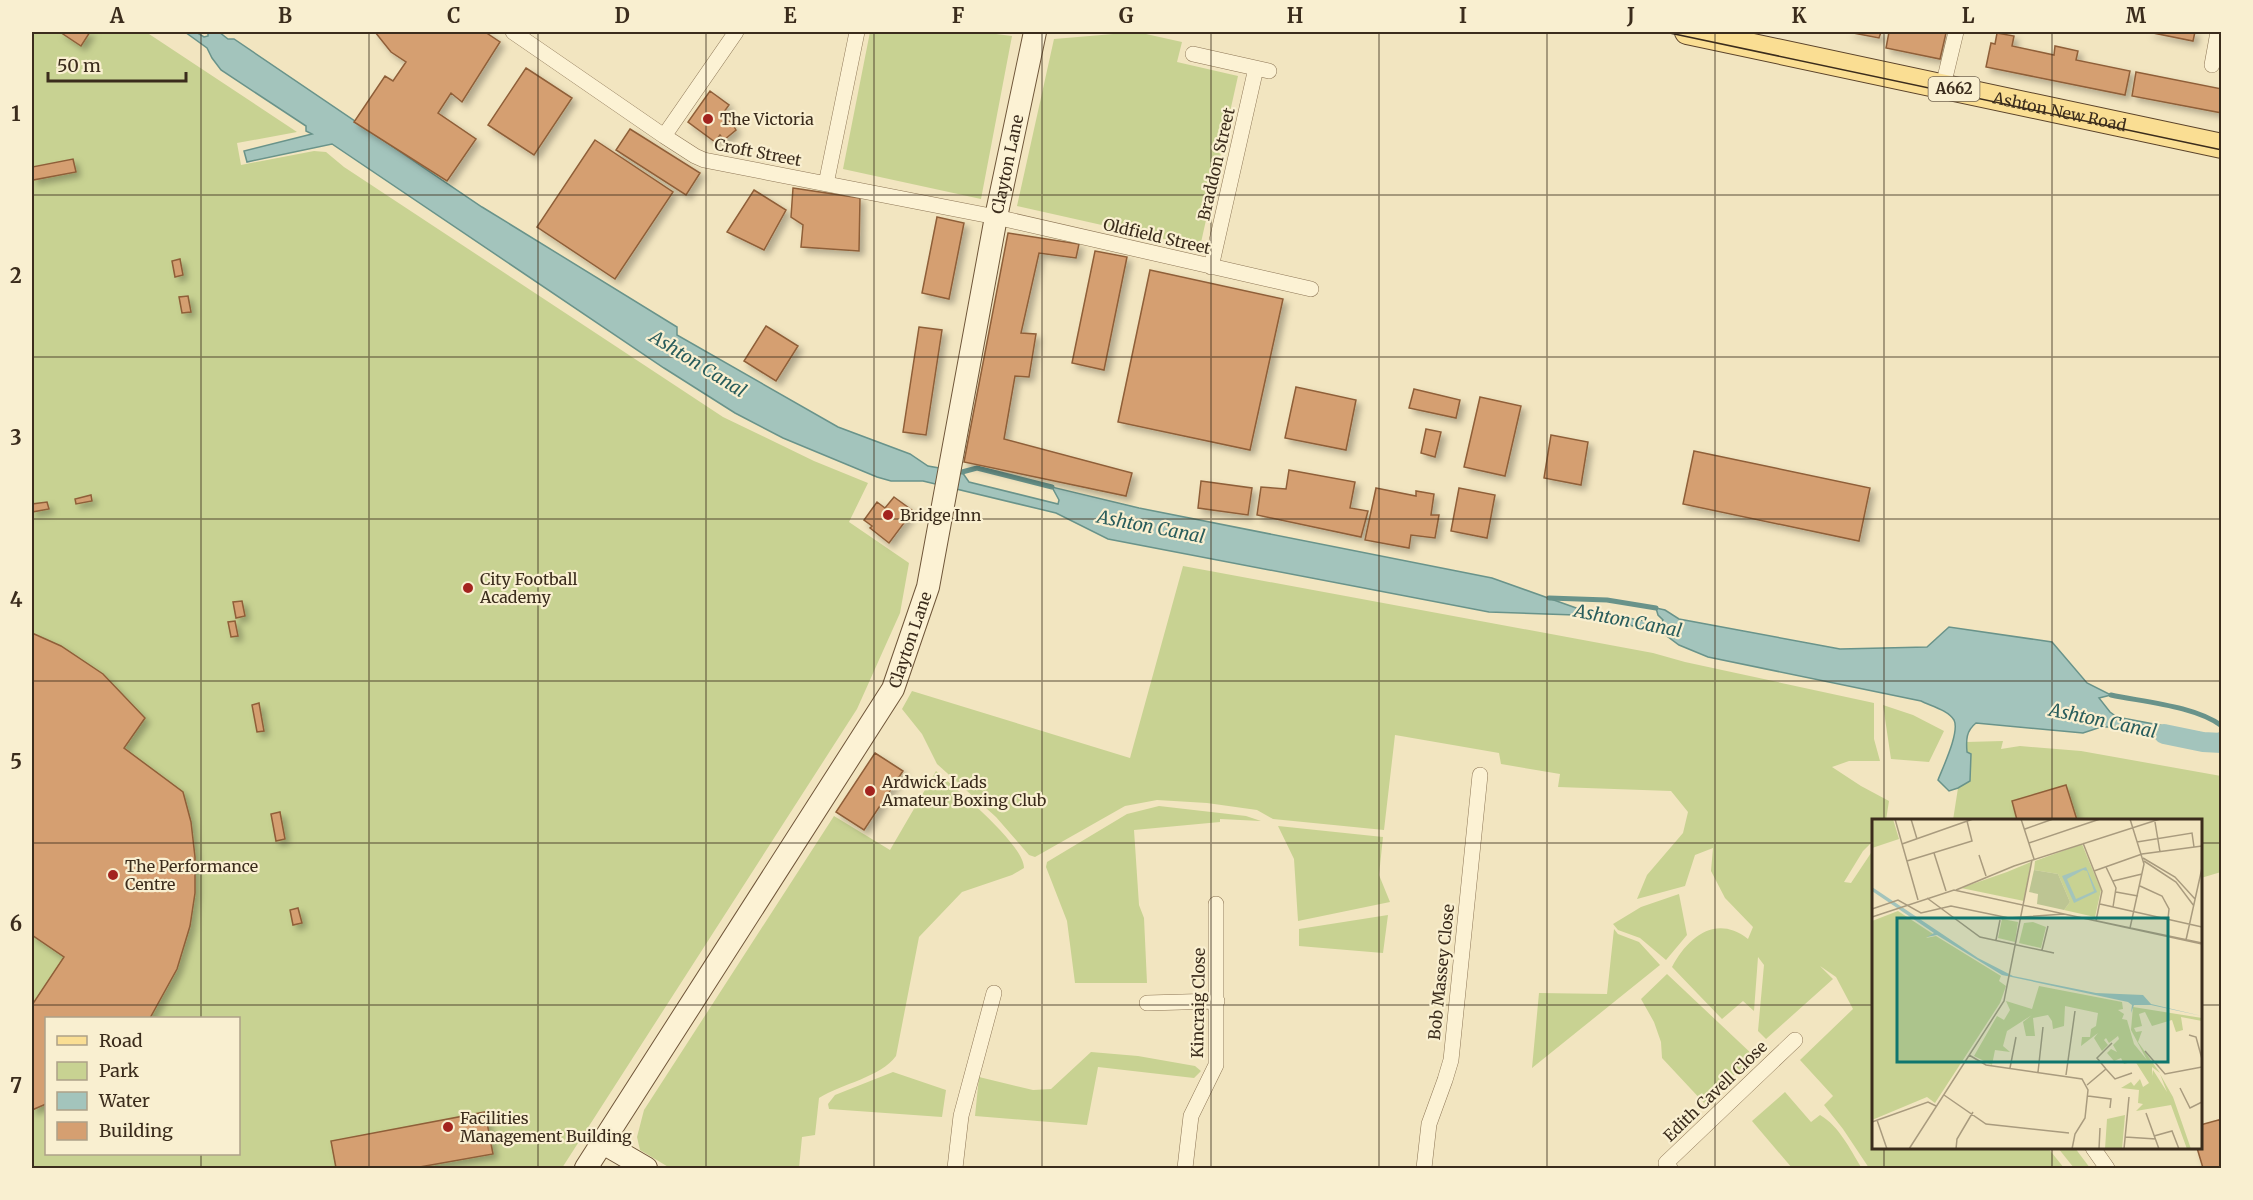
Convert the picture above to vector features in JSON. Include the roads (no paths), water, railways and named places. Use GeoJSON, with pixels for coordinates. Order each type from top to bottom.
{"type":"FeatureCollection","features":[{"type":"Feature","properties":{"kind":"main road","name":"Ashton New Road"},"geometry":{"type":"LineString","coordinates":[[1687,32],[2222,146]]}},
{"type":"Feature","properties":{"kind":"street","name":"Croft Street"},"geometry":{"type":"LineString","coordinates":[[513,32],[664,136],[704,160],[996,217]]}},
{"type":"Feature","properties":{"kind":"street"},"geometry":{"type":"LineString","coordinates":[[664,136],[736,32]]}},
{"type":"Feature","properties":{"kind":"street"},"geometry":{"type":"LineString","coordinates":[[826,184],[857,32]]}},
{"type":"Feature","properties":{"kind":"street","name":"Clayton Lane"},"geometry":{"type":"LineString","coordinates":[[586,1168],[893,689],[928,587],[996,217],[1035,32]]}},
{"type":"Feature","properties":{"kind":"street"},"geometry":{"type":"LineString","coordinates":[[1943,86],[1956,32]]}},
{"type":"Feature","properties":{"kind":"street"},"geometry":{"type":"LineString","coordinates":[[2212,65],[2218,32]]}},
{"type":"Feature","properties":{"kind":"street","name":"Braddon Street"},"geometry":{"type":"LineString","coordinates":[[1193,54],[1262,70],[1210,267]]}},
{"type":"Feature","properties":{"kind":"street","name":"Oldfield Street"},"geometry":{"type":"LineString","coordinates":[[996,217],[1311,289]]}},
{"type":"Feature","properties":{"kind":"street","name":"Bob Massey Close"},"geometry":{"type":"LineString","coordinates":[[1424,1168],[1429,1124],[1450,1059],[1480,775]]}},
{"type":"Feature","properties":{"kind":"street","name":"Kincraig Close"},"geometry":{"type":"LineString","coordinates":[[1185,1168],[1191,1116],[1216,1065],[1216,904]]}},
{"type":"Feature","properties":{"kind":"street"},"geometry":{"type":"LineString","coordinates":[[955,1168],[961,1116],[994,993]]}},
{"type":"Feature","properties":{"kind":"street"},"geometry":{"type":"LineString","coordinates":[[1147,1003],[1217,1001]]}},
{"type":"Feature","properties":{"kind":"street","name":"Edith Cavell Close"},"geometry":{"type":"LineString","coordinates":[[1670,1168],[1666,1162],[1795,1040]]}},
{"type":"Feature","properties":{"kind":"street"},"geometry":{"type":"LineString","coordinates":[[603,1143],[646,1168]]}},
{"type":"Feature","properties":{"kind":"street"},"geometry":{"type":"LineString","coordinates":[[2094,1149],[2107,1168]]}},
{"type":"Feature","properties":{"kind":"water"},"geometry":{"type":"Polygon","coordinates":[[[185,32],[196,32],[204,37],[208,36],[208,32],[219,32],[228,39],[234,39],[482,207],[677,327],[677,335],[838,427],[910,454],[928,466],[962,472],[969,482],[1058,504],[1059,500],[1052,487],[1139,508],[1492,578],[1579,609],[1661,624],[1663,620],[1656,608],[1665,610],[1679,619],[1840,649],[1927,647],[1949,627],[2052,642],[2087,683],[2111,695],[2099,698],[2117,717],[2212,735],[2221,733],[2221,751],[2204,742],[2120,727],[2101,727],[2083,733],[1976,723],[1970,729],[1967,740],[1967,752],[1971,754],[1970,781],[1949,791],[1938,780],[1953,741],[1954,720],[1944,711],[1921,701],[1708,657],[1679,645],[1660,631],[1575,615],[1489,612],[1108,539],[1056,513],[923,481],[891,481],[877,477],[783,438],[735,413],[664,368],[332,144],[247,162],[244,151],[312,134],[306,131],[306,126],[221,70],[207,48],[185,32]]]}},
{"type":"Feature","properties":{"kind":"waterway"},"geometry":{"type":"LineString","coordinates":[[962,472],[977,468],[1052,487]]}},
{"type":"Feature","properties":{"kind":"waterway"},"geometry":{"type":"LineString","coordinates":[[1549,598],[1607,600],[1656,608]]}},
{"type":"Feature","properties":{"kind":"waterway"},"geometry":{"type":"LineString","coordinates":[[2111,695],[2184,709],[2211,719],[2222,726]]}},
{"type":"Feature","properties":{"kind":"waterway","name":"Ashton Canal"},"geometry":{"type":"LineString","coordinates":[[2164,734],[2203,742],[2222,743]]}},
{"type":"Feature","properties":{"kind":"tram line"},"geometry":{"type":"LineString","coordinates":[[1665,32],[2222,150]]}},
{"type":"Feature","properties":{"kind":"place","name":"The Victoria"},"geometry":{"type":"Point","coordinates":[708,119]}},
{"type":"Feature","properties":{"kind":"place","name":"Bridge Inn"},"geometry":{"type":"Point","coordinates":[888,515]}},
{"type":"Feature","properties":{"kind":"place","name":"City Football Academy"},"geometry":{"type":"Point","coordinates":[468,588]}},
{"type":"Feature","properties":{"kind":"place","name":"Ardwick Lads Amateur Boxing Club"},"geometry":{"type":"Point","coordinates":[870,791]}},
{"type":"Feature","properties":{"kind":"place","name":"The Performance Centre"},"geometry":{"type":"Point","coordinates":[113,875]}},
{"type":"Feature","properties":{"kind":"place","name":"Facilities Management Building"},"geometry":{"type":"Point","coordinates":[448,1127]}}]}
